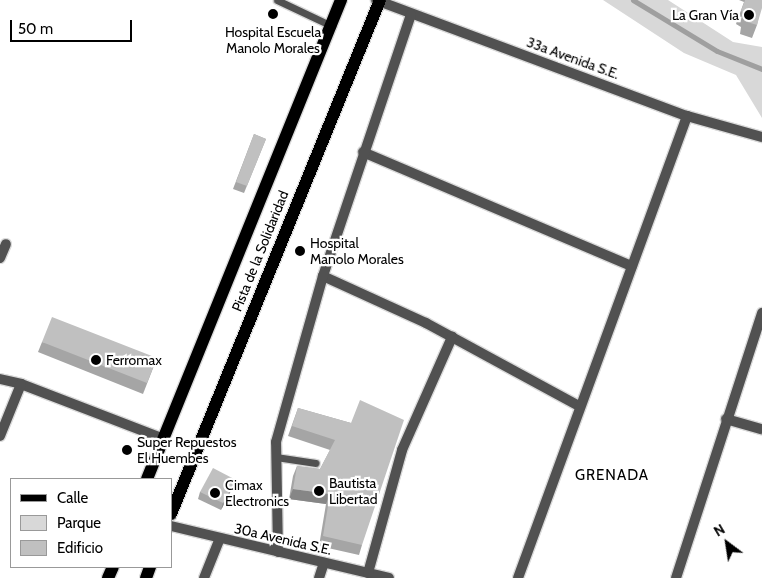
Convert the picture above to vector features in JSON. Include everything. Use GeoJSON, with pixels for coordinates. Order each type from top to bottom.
{"type":"FeatureCollection","features":[{"type":"Feature","properties":{"kind":"main road","name":"Pista de la Solidaridad"},"geometry":{"type":"LineString","coordinates":[[147,478],[341,0]]}},
{"type":"Feature","properties":{"kind":"main road","name":"Pista de la Solidaridad"},"geometry":{"type":"LineString","coordinates":[[172,512],[378,0]]}},
{"type":"Feature","properties":{"kind":"street","name":"33a Avenida S.E."},"geometry":{"type":"LineString","coordinates":[[378,0],[411,14],[687,116],[762,137]]}},
{"type":"Feature","properties":{"kind":"street"},"geometry":{"type":"LineString","coordinates":[[278,552],[276,442],[323,276],[363,152],[411,14]]}},
{"type":"Feature","properties":{"kind":"street"},"geometry":{"type":"LineString","coordinates":[[518,578],[579,406],[687,116]]}},
{"type":"Feature","properties":{"kind":"street"},"geometry":{"type":"LineString","coordinates":[[363,152],[632,266]]}},
{"type":"Feature","properties":{"kind":"street"},"geometry":{"type":"LineString","coordinates":[[0,258],[6,244]]}},
{"type":"Feature","properties":{"kind":"street"},"geometry":{"type":"LineString","coordinates":[[323,276],[452,337],[579,406]]}},
{"type":"Feature","properties":{"kind":"street"},"geometry":{"type":"LineString","coordinates":[[676,578],[726,419],[762,313]]}},
{"type":"Feature","properties":{"kind":"street"},"geometry":{"type":"LineString","coordinates":[[368,573],[402,450],[452,337]]}},
{"type":"Feature","properties":{"kind":"street"},"geometry":{"type":"LineString","coordinates":[[0,379],[21,384],[164,439]]}},
{"type":"Feature","properties":{"kind":"street"},"geometry":{"type":"LineString","coordinates":[[0,436],[21,384]]}},
{"type":"Feature","properties":{"kind":"street"},"geometry":{"type":"LineString","coordinates":[[726,419],[762,429]]}},
{"type":"Feature","properties":{"kind":"street","name":"30a Avenida S.E."},"geometry":{"type":"LineString","coordinates":[[172,526],[388,578]]}},
{"type":"Feature","properties":{"kind":"street"},"geometry":{"type":"LineString","coordinates":[[204,578],[220,538]]}},
{"type":"Feature","properties":{"kind":"street"},"geometry":{"type":"LineString","coordinates":[[319,578],[324,563]]}},
{"type":"Feature","properties":{"kind":"lane"},"geometry":{"type":"LineString","coordinates":[[277,0],[332,26]]}},
{"type":"Feature","properties":{"kind":"lane"},"geometry":{"type":"LineString","coordinates":[[276,457],[316,463]]}},
{"type":"Feature","properties":{"kind":"green space"},"geometry":{"type":"Polygon","coordinates":[[[603,0],[668,0],[733,42],[762,47],[762,118],[736,75],[684,53],[603,0]]]}},
{"type":"Feature","properties":{"kind":"building"},"geometry":{"type":"Polygon","coordinates":[[[745,0],[762,0],[762,8],[757,25],[744,21],[746,14],[741,11],[745,0]]]}},
{"type":"Feature","properties":{"kind":"building"},"geometry":{"type":"Polygon","coordinates":[[[254,134],[266,139],[247,186],[236,182],[254,134]]]}},
{"type":"Feature","properties":{"kind":"building"},"geometry":{"type":"Polygon","coordinates":[[[52,317],[157,358],[147,383],[42,342],[52,317]]]}},
{"type":"Feature","properties":{"kind":"building"},"geometry":{"type":"Polygon","coordinates":[[[360,400],[404,420],[362,545],[323,536],[330,494],[293,489],[297,466],[320,469],[335,440],[292,426],[298,408],[351,423],[360,400]]]}},
{"type":"Feature","properties":{"kind":"building","name":"Cimax Electronics"},"geometry":{"type":"Polygon","coordinates":[[[213,468],[236,480],[223,503],[200,492],[213,468]]]}},
{"type":"Feature","properties":{"kind":"waterway"},"geometry":{"type":"LineString","coordinates":[[633,0],[717,51],[762,69]]}},
{"type":"Feature","properties":{"kind":"place","name":"Hospital Escuela Manolo Morales"},"geometry":{"type":"Point","coordinates":[273,14]}},
{"type":"Feature","properties":{"kind":"place","name":"La Gran Vía"},"geometry":{"type":"Point","coordinates":[749,15]}},
{"type":"Feature","properties":{"kind":"place","name":"Hospital Manolo Morales"},"geometry":{"type":"Point","coordinates":[300,251]}},
{"type":"Feature","properties":{"kind":"place","name":"Ferromax"},"geometry":{"type":"Point","coordinates":[96,360]}},
{"type":"Feature","properties":{"kind":"place","name":"Super Repuestos El Huembes"},"geometry":{"type":"Point","coordinates":[127,450]}},
{"type":"Feature","properties":{"kind":"place","name":"Bautista Libertad"},"geometry":{"type":"Point","coordinates":[319,491]}},
{"type":"Feature","properties":{"kind":"place","name":"Cimax Electronics"},"geometry":{"type":"Point","coordinates":[215,493]}},
{"type":"Feature","properties":{"kind":"district","name":"GRENADA"},"geometry":{"type":"Point","coordinates":[612,476]}}]}
